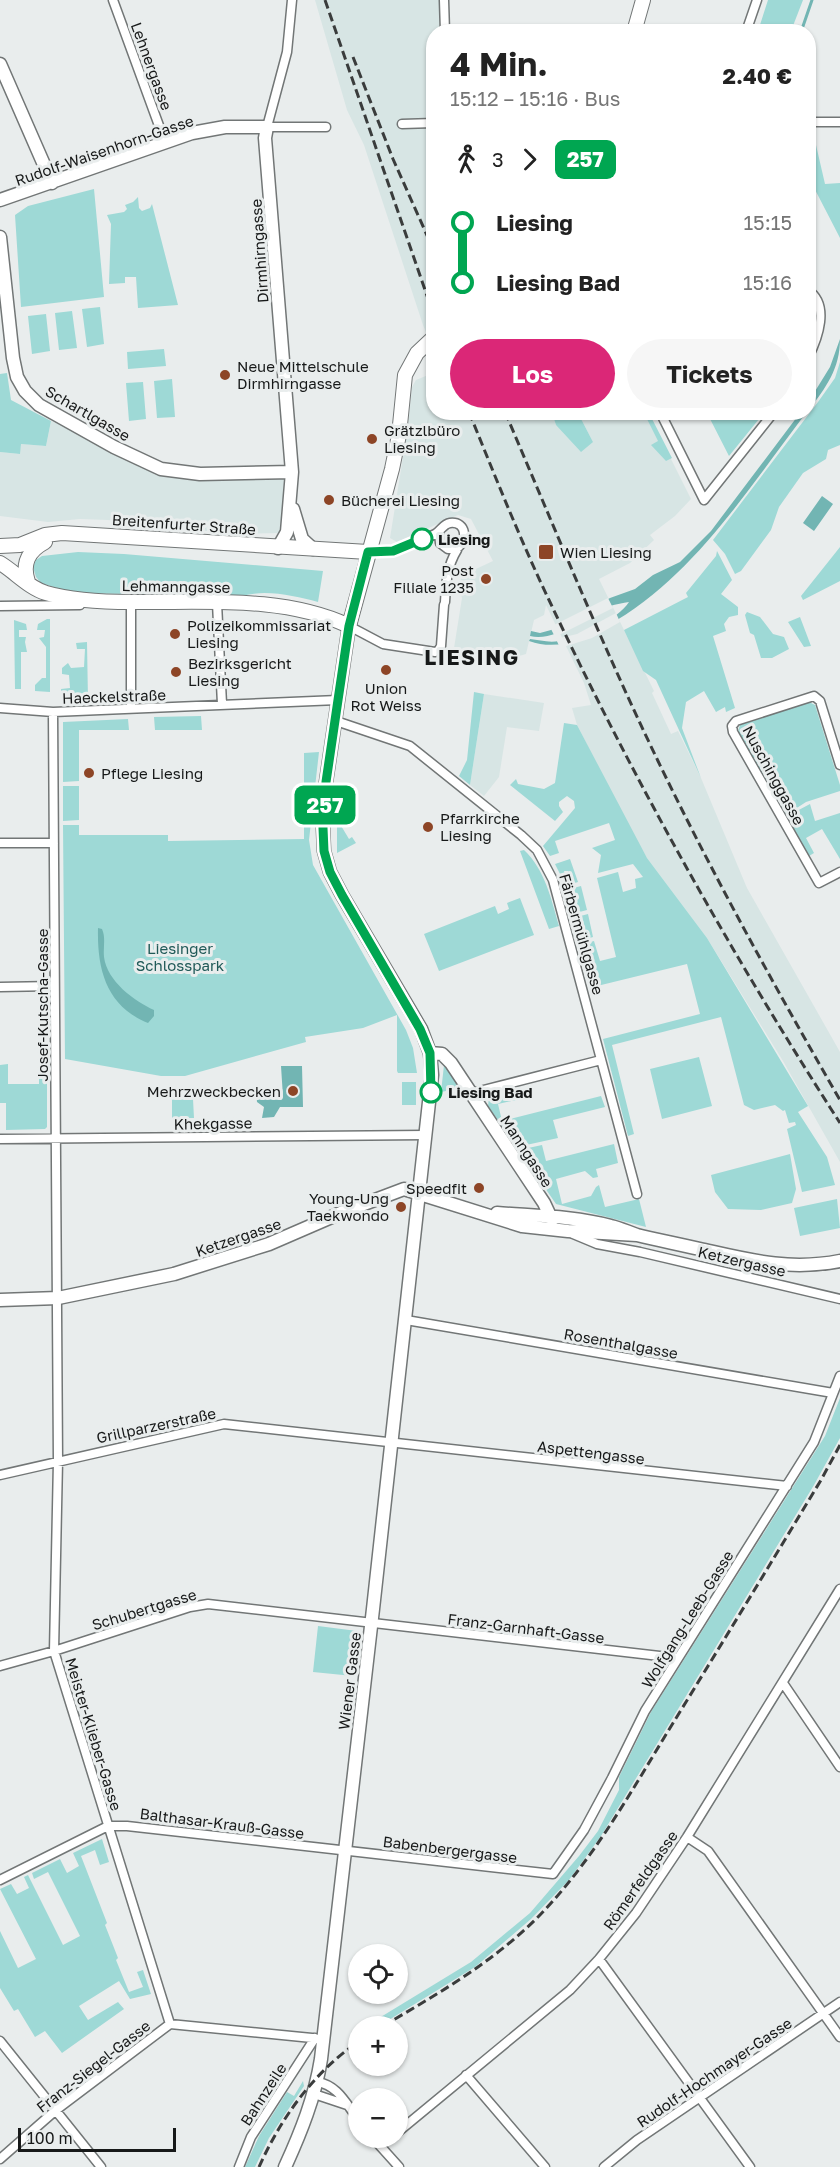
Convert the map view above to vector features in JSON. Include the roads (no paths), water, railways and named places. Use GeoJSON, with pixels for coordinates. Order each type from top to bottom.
{"type":"FeatureCollection","features":[{"type":"Feature","properties":{"kind":"main road"},"geometry":{"type":"LineString","coordinates":[[636,24],[644,0]]}},
{"type":"Feature","properties":{"kind":"main road"},"geometry":{"type":"LineString","coordinates":[[0,64],[52,183]]}},
{"type":"Feature","properties":{"kind":"main road","name":"Rudolf-Waisenhorn-Gasse"},"geometry":{"type":"LineString","coordinates":[[0,200],[192,133],[225,127],[267,128]]}},
{"type":"Feature","properties":{"kind":"main road","name":"Dirmhirngasse"},"geometry":{"type":"LineString","coordinates":[[267,128],[265,138],[292,472],[291,502]]}},
{"type":"Feature","properties":{"kind":"main road","name":"Schartlgasse"},"geometry":{"type":"LineString","coordinates":[[0,237],[17,377],[25,392],[39,405],[114,447],[161,469],[200,474],[292,472]]}},
{"type":"Feature","properties":{"kind":"main road"},"geometry":{"type":"LineString","coordinates":[[426,344],[417,353],[405,375],[399,435],[392,469],[349,626],[326,782],[323,828],[326,862],[342,895],[420,1029],[430,1053]]}},
{"type":"Feature","properties":{"kind":"main road"},"geometry":{"type":"LineString","coordinates":[[278,548],[286,538],[291,502]]}},
{"type":"Feature","properties":{"kind":"main road"},"geometry":{"type":"LineString","coordinates":[[291,502],[302,539],[313,549]]}},
{"type":"Feature","properties":{"kind":"main road","name":"Breitenfurter Straße"},"geometry":{"type":"LineString","coordinates":[[0,546],[20,545],[52,533],[368,552]]}},
{"type":"Feature","properties":{"kind":"main road"},"geometry":{"type":"LineString","coordinates":[[28,582],[26,561],[37,546],[54,539],[82,534]]}},
{"type":"Feature","properties":{"kind":"main road"},"geometry":{"type":"LineString","coordinates":[[0,563],[48,594],[111,602]]}},
{"type":"Feature","properties":{"kind":"main road","name":"Lehmanngasse"},"geometry":{"type":"LineString","coordinates":[[111,602],[217,603],[284,607],[311,612],[349,626]]}},
{"type":"Feature","properties":{"kind":"main road","name":"Manngasse"},"geometry":{"type":"LineString","coordinates":[[430,1053],[438,1053],[445,1057],[472,1093],[551,1216]]}},
{"type":"Feature","properties":{"kind":"main road","name":"Wiener Gasse"},"geometry":{"type":"LineString","coordinates":[[285,2167],[300,2135],[315,2088],[318,2039],[345,1850],[406,1320],[431,1085],[430,1053]]}},
{"type":"Feature","properties":{"kind":"main road","name":"Ketzergasse"},"geometry":{"type":"LineString","coordinates":[[0,1300],[57,1298],[174,1274],[269,1244],[400,1190],[418,1192],[522,1226],[568,1232],[637,1235]]}},
{"type":"Feature","properties":{"kind":"main road","name":"Ketzergasse"},"geometry":{"type":"LineString","coordinates":[[478,1212],[551,1216],[611,1226],[637,1235],[764,1263],[818,1266],[840,1261]]}},
{"type":"Feature","properties":{"kind":"main road"},"geometry":{"type":"LineString","coordinates":[[550,1230],[551,1216]]}},
{"type":"Feature","properties":{"kind":"street","name":"Lehnergasse"},"geometry":{"type":"LineString","coordinates":[[113,0],[165,142]]}},
{"type":"Feature","properties":{"kind":"street","name":"Dirmhirngasse"},"geometry":{"type":"LineString","coordinates":[[267,128],[287,52],[292,0]]}},
{"type":"Feature","properties":{"kind":"street"},"geometry":{"type":"LineString","coordinates":[[444,0],[445,24]]}},
{"type":"Feature","properties":{"kind":"street"},"geometry":{"type":"LineString","coordinates":[[749,24],[757,0]]}},
{"type":"Feature","properties":{"kind":"street"},"geometry":{"type":"LineString","coordinates":[[816,122],[840,122]]}},
{"type":"Feature","properties":{"kind":"street"},"geometry":{"type":"LineString","coordinates":[[402,124],[426,123]]}},
{"type":"Feature","properties":{"kind":"street","name":"Rudolf-Waisenhorn-Gasse"},"geometry":{"type":"LineString","coordinates":[[267,128],[326,127]]}},
{"type":"Feature","properties":{"kind":"street"},"geometry":{"type":"LineString","coordinates":[[816,296],[821,308],[816,336]]}},
{"type":"Feature","properties":{"kind":"street"},"geometry":{"type":"LineString","coordinates":[[664,420],[704,500],[768,420]]}},
{"type":"Feature","properties":{"kind":"street"},"geometry":{"type":"LineString","coordinates":[[368,552],[393,551],[439,532]]}},
{"type":"Feature","properties":{"kind":"street"},"geometry":{"type":"LineString","coordinates":[[349,626],[383,644],[438,651],[441,646],[448,571],[451,559],[457,550]]}},
{"type":"Feature","properties":{"kind":"street","name":"Lehmanngasse"},"geometry":{"type":"LineString","coordinates":[[0,606],[87,605],[111,602]]}},
{"type":"Feature","properties":{"kind":"street"},"geometry":{"type":"LineString","coordinates":[[131,602],[131,708]]}},
{"type":"Feature","properties":{"kind":"street"},"geometry":{"type":"LineString","coordinates":[[217,603],[222,705]]}},
{"type":"Feature","properties":{"kind":"street","name":"Nuschinggasse"},"geometry":{"type":"LineString","coordinates":[[840,765],[820,701],[814,696],[736,721],[732,729],[819,883],[840,872]]}},
{"type":"Feature","properties":{"kind":"street","name":"Haeckelstraße"},"geometry":{"type":"LineString","coordinates":[[0,708],[53,712],[338,700]]}},
{"type":"Feature","properties":{"kind":"street","name":"Josef-Kutscha-Gasse"},"geometry":{"type":"LineString","coordinates":[[53,712],[57,1298]]}},
{"type":"Feature","properties":{"kind":"street","name":"Färbermühlgasse"},"geometry":{"type":"LineString","coordinates":[[336,721],[410,746],[537,850],[553,880],[637,1194]]}},
{"type":"Feature","properties":{"kind":"street"},"geometry":{"type":"LineString","coordinates":[[0,843],[54,843]]}},
{"type":"Feature","properties":{"kind":"street"},"geometry":{"type":"LineString","coordinates":[[0,987],[54,986]]}},
{"type":"Feature","properties":{"kind":"street"},"geometry":{"type":"LineString","coordinates":[[472,1093],[601,1060]]}},
{"type":"Feature","properties":{"kind":"street","name":"Khekgasse"},"geometry":{"type":"LineString","coordinates":[[0,1139],[426,1135]]}},
{"type":"Feature","properties":{"kind":"street","name":"Ketzergasse"},"geometry":{"type":"LineString","coordinates":[[568,1232],[597,1244],[840,1299]]}},
{"type":"Feature","properties":{"kind":"street","name":"Meister-Klieber-Gasse"},"geometry":{"type":"LineString","coordinates":[[57,1298],[58,1461],[54,1651],[170,2024]]}},
{"type":"Feature","properties":{"kind":"street","name":"Rosenthalgasse"},"geometry":{"type":"LineString","coordinates":[[406,1320],[833,1393]]}},
{"type":"Feature","properties":{"kind":"street","name":"Wolfgang-Leeb-Gasse"},"geometry":{"type":"LineString","coordinates":[[553,1874],[584,1830],[645,1711],[677,1658],[814,1442],[840,1376]]}},
{"type":"Feature","properties":{"kind":"street","name":"Grillparzerstraße"},"geometry":{"type":"LineString","coordinates":[[0,1475],[224,1424],[392,1443]]}},
{"type":"Feature","properties":{"kind":"street","name":"Aspettengasse"},"geometry":{"type":"LineString","coordinates":[[392,1443],[787,1486]]}},
{"type":"Feature","properties":{"kind":"street","name":"Römerfeldgasse"},"geometry":{"type":"LineString","coordinates":[[408,2124],[570,1990],[599,1959],[636,1913],[687,1837],[840,1589]]}},
{"type":"Feature","properties":{"kind":"street","name":"Schubertgasse"},"geometry":{"type":"LineString","coordinates":[[0,1666],[200,1605],[371,1623]]}},
{"type":"Feature","properties":{"kind":"street","name":"Franz-Garnhaft-Gasse"},"geometry":{"type":"LineString","coordinates":[[371,1623],[677,1658]]}},
{"type":"Feature","properties":{"kind":"street"},"geometry":{"type":"LineString","coordinates":[[783,1683],[840,1767]]}},
{"type":"Feature","properties":{"kind":"street","name":"Balthasar-Krauß-Gasse"},"geometry":{"type":"LineString","coordinates":[[0,1880],[108,1826],[127,1826],[345,1850]]}},
{"type":"Feature","properties":{"kind":"street"},"geometry":{"type":"LineString","coordinates":[[687,1837],[708,1851],[840,2037]]}},
{"type":"Feature","properties":{"kind":"street","name":"Babenbergergasse"},"geometry":{"type":"LineString","coordinates":[[345,1850],[553,1874]]}},
{"type":"Feature","properties":{"kind":"street"},"geometry":{"type":"LineString","coordinates":[[599,1959],[750,2167]]}},
{"type":"Feature","properties":{"kind":"street","name":"Rudolf-Hochmayer-Gasse"},"geometry":{"type":"LineString","coordinates":[[604,2167],[637,2140],[840,2002]]}},
{"type":"Feature","properties":{"kind":"street","name":"Franz-Siegel-Gasse"},"geometry":{"type":"LineString","coordinates":[[0,2160],[56,2110],[170,2024],[318,2039]]}},
{"type":"Feature","properties":{"kind":"street","name":"Bahnzeile"},"geometry":{"type":"LineString","coordinates":[[239,2167],[251,2137],[318,2039]]}},
{"type":"Feature","properties":{"kind":"street"},"geometry":{"type":"LineString","coordinates":[[0,2041],[101,2167]]}},
{"type":"Feature","properties":{"kind":"street"},"geometry":{"type":"LineString","coordinates":[[466,2075],[544,2167]]}},
{"type":"Feature","properties":{"kind":"street"},"geometry":{"type":"LineString","coordinates":[[315,2088],[348,2106]]}},
{"type":"Feature","properties":{"kind":"street"},"geometry":{"type":"LineString","coordinates":[[382,2148],[399,2167]]}},
{"type":"Feature","properties":{"kind":"waterway","name":"Liesing"},"geometry":{"type":"LineString","coordinates":[[804,24],[812,0]]}},
{"type":"Feature","properties":{"kind":"railway"},"geometry":{"type":"LineString","coordinates":[[325,0],[426,293]]}},
{"type":"Feature","properties":{"kind":"railway"},"geometry":{"type":"LineString","coordinates":[[353,57],[393,159],[426,233]]}},
{"type":"Feature","properties":{"kind":"railway"},"geometry":{"type":"LineString","coordinates":[[472,420],[538,577],[581,668],[650,801],[761,996],[840,1123]]}},
{"type":"Feature","properties":{"kind":"railway"},"geometry":{"type":"LineString","coordinates":[[508,420],[599,631],[658,761],[746,932],[840,1100]]}},
{"type":"Feature","properties":{"kind":"railway"},"geometry":{"type":"LineString","coordinates":[[400,2016],[500,1951],[535,1920],[574,1876],[624,1803],[821,1480],[840,1445]]}},
{"type":"Feature","properties":{"kind":"railway"},"geometry":{"type":"LineString","coordinates":[[259,2167],[277,2131],[300,2098],[313,2082],[348,2050]]}},
{"type":"Feature","properties":{"kind":"place","name":"Neue Mittelschule Dirmhirngasse"},"geometry":{"type":"Point","coordinates":[225,375]}},
{"type":"Feature","properties":{"kind":"place","name":"Grätzlbüro Liesing"},"geometry":{"type":"Point","coordinates":[372,439]}},
{"type":"Feature","properties":{"kind":"place","name":"Bücherei Liesing"},"geometry":{"type":"Point","coordinates":[329,500]}},
{"type":"Feature","properties":{"kind":"place","name":"Liesing"},"geometry":{"type":"Point","coordinates":[422,539]}},
{"type":"Feature","properties":{"kind":"place","name":"Wien Liesing"},"geometry":{"type":"Point","coordinates":[546,552]}},
{"type":"Feature","properties":{"kind":"place","name":"Post Filiale 1235"},"geometry":{"type":"Point","coordinates":[486,579]}},
{"type":"Feature","properties":{"kind":"place","name":"Polizeikommissariat Liesing"},"geometry":{"type":"Point","coordinates":[175,634]}},
{"type":"Feature","properties":{"kind":"place","name":"Union Rot Weiss"},"geometry":{"type":"Point","coordinates":[386,670]}},
{"type":"Feature","properties":{"kind":"place","name":"Bezirksgericht Liesing"},"geometry":{"type":"Point","coordinates":[176,672]}},
{"type":"Feature","properties":{"kind":"place","name":"Pflege Liesing"},"geometry":{"type":"Point","coordinates":[89,773]}},
{"type":"Feature","properties":{"kind":"place","name":"Pfarrkirche Liesing"},"geometry":{"type":"Point","coordinates":[428,827]}},
{"type":"Feature","properties":{"kind":"place","name":"Mehrzweckbecken"},"geometry":{"type":"Point","coordinates":[293,1091]}},
{"type":"Feature","properties":{"kind":"place","name":"Liesing Bad"},"geometry":{"type":"Point","coordinates":[431,1092]}},
{"type":"Feature","properties":{"kind":"place","name":"Speedfit"},"geometry":{"type":"Point","coordinates":[479,1188]}},
{"type":"Feature","properties":{"kind":"place","name":"Young-Ung Taekwondo"},"geometry":{"type":"Point","coordinates":[401,1207]}},
{"type":"Feature","properties":{"kind":"district","name":"LIESING"},"geometry":{"type":"Point","coordinates":[472,657]}},
{"type":"Feature","properties":{"kind":"park label","name":"Liesinger Schlosspark"},"geometry":{"type":"Point","coordinates":[180,956]}}]}
